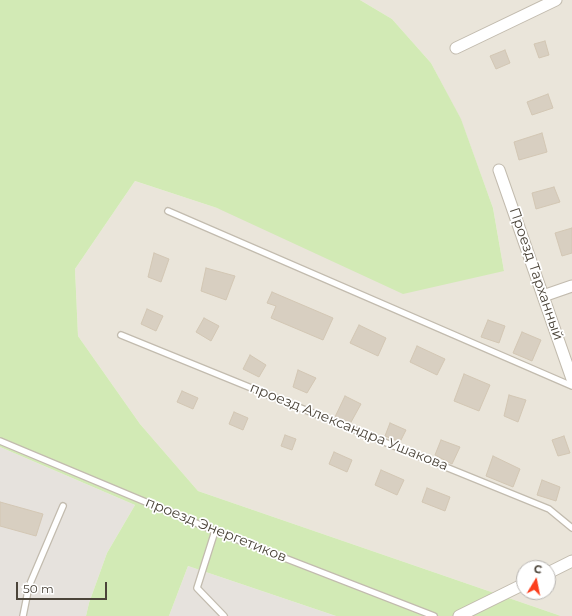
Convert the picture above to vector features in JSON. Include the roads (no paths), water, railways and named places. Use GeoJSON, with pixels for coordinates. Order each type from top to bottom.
{"type":"FeatureCollection","features":[{"type":"Feature","properties":{"kind":"street"},"geometry":{"type":"LineString","coordinates":[[456,48],[556,0]]}},
{"type":"Feature","properties":{"kind":"street","name":"Проезд Тарханный"},"geometry":{"type":"LineString","coordinates":[[500,170],[572,379]]}},
{"type":"Feature","properties":{"kind":"street"},"geometry":{"type":"LineString","coordinates":[[543,296],[572,286]]}},
{"type":"Feature","properties":{"kind":"street"},"geometry":{"type":"LineString","coordinates":[[556,569],[572,561]]}},
{"type":"Feature","properties":{"kind":"street"},"geometry":{"type":"LineString","coordinates":[[459,616],[516,588]]}},
{"type":"Feature","properties":{"kind":"lane"},"geometry":{"type":"LineString","coordinates":[[168,211],[572,386]]}},
{"type":"Feature","properties":{"kind":"lane","name":"проезд Александра Ушакова"},"geometry":{"type":"LineString","coordinates":[[121,335],[549,509],[572,528]]}},
{"type":"Feature","properties":{"kind":"lane","name":"проезд Энергетиков"},"geometry":{"type":"LineString","coordinates":[[0,441],[215,531],[434,616]]}},
{"type":"Feature","properties":{"kind":"lane"},"geometry":{"type":"LineString","coordinates":[[24,616],[29,586],[63,506]]}},
{"type":"Feature","properties":{"kind":"lane"},"geometry":{"type":"LineString","coordinates":[[215,531],[197,588],[224,616]]}}]}
